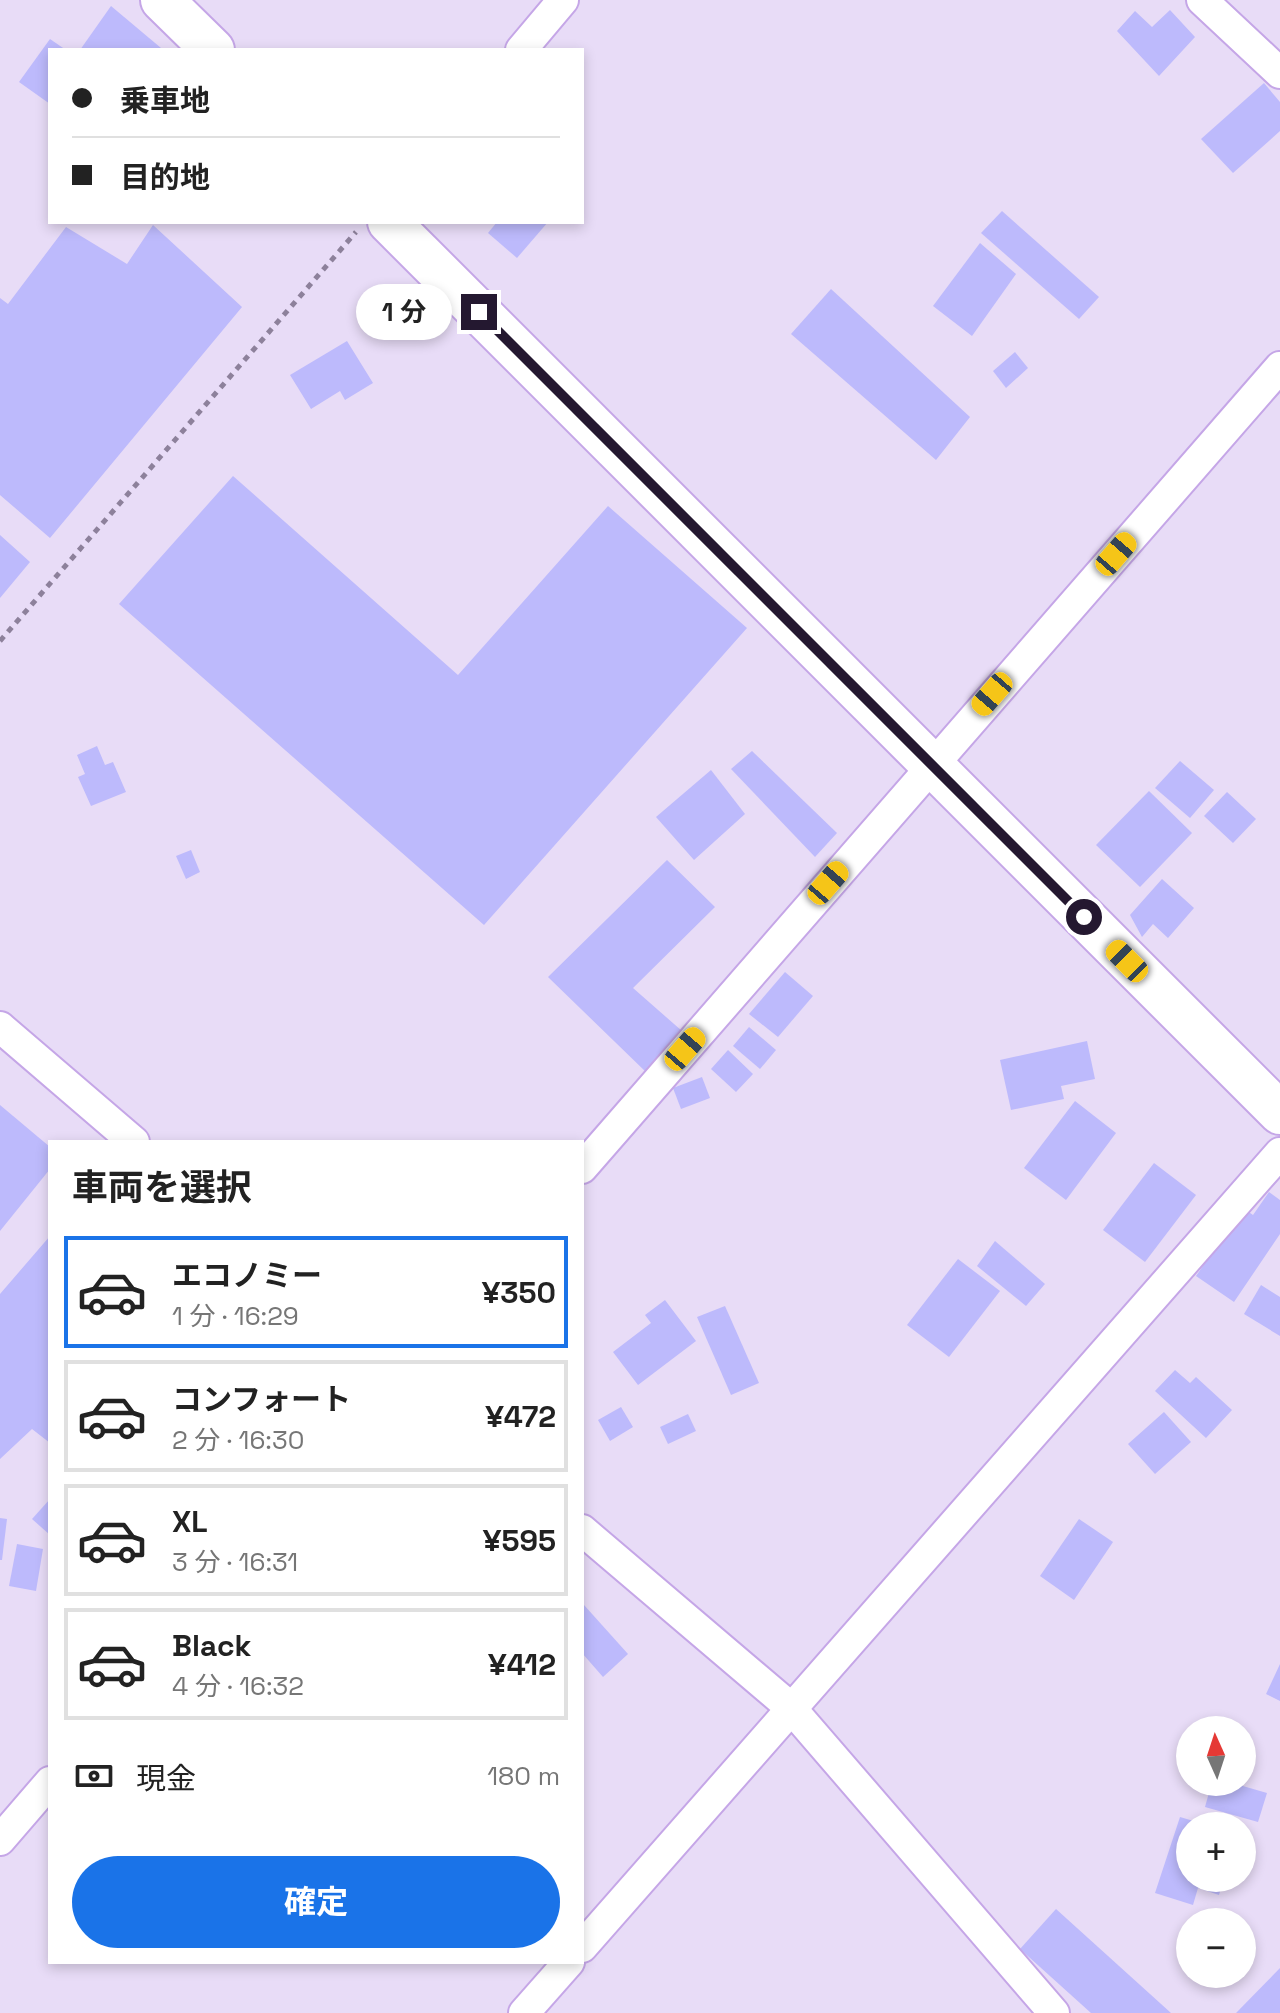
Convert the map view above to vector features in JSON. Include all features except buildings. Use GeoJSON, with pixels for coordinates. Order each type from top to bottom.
{"type":"FeatureCollection","features":[{"type":"Feature","properties":{"kind":"street"},"geometry":{"type":"LineString","coordinates":[[162,0],[211,48]]}},
{"type":"Feature","properties":{"kind":"street"},"geometry":{"type":"LineString","coordinates":[[523,48],[563,0]]}},
{"type":"Feature","properties":{"kind":"street"},"geometry":{"type":"LineString","coordinates":[[1214,2],[1280,73]]}},
{"type":"Feature","properties":{"kind":"street"},"geometry":{"type":"LineString","coordinates":[[391,224],[1280,1113]]}},
{"type":"Feature","properties":{"kind":"street"},"geometry":{"type":"LineString","coordinates":[[584,1166],[1280,367]]}},
{"type":"Feature","properties":{"kind":"street"},"geometry":{"type":"LineString","coordinates":[[0,1027],[132,1140]]}},
{"type":"Feature","properties":{"kind":"street"},"geometry":{"type":"LineString","coordinates":[[584,1945],[1280,1153]]}},
{"type":"Feature","properties":{"kind":"street"},"geometry":{"type":"LineString","coordinates":[[584,1532],[790,1707],[1054,2013]]}},
{"type":"Feature","properties":{"kind":"street"},"geometry":{"type":"LineString","coordinates":[[0,1840],[48,1784]]}},
{"type":"Feature","properties":{"kind":"street"},"geometry":{"type":"LineString","coordinates":[[524,2013],[567,1964]]}},
{"type":"Feature","properties":{"kind":"path"},"geometry":{"type":"LineString","coordinates":[[0,641],[362,224]]}},
{"type":"Feature","properties":{"kind":"route"},"geometry":{"type":"LineString","coordinates":[[479,312],[1084,917]]}}]}
